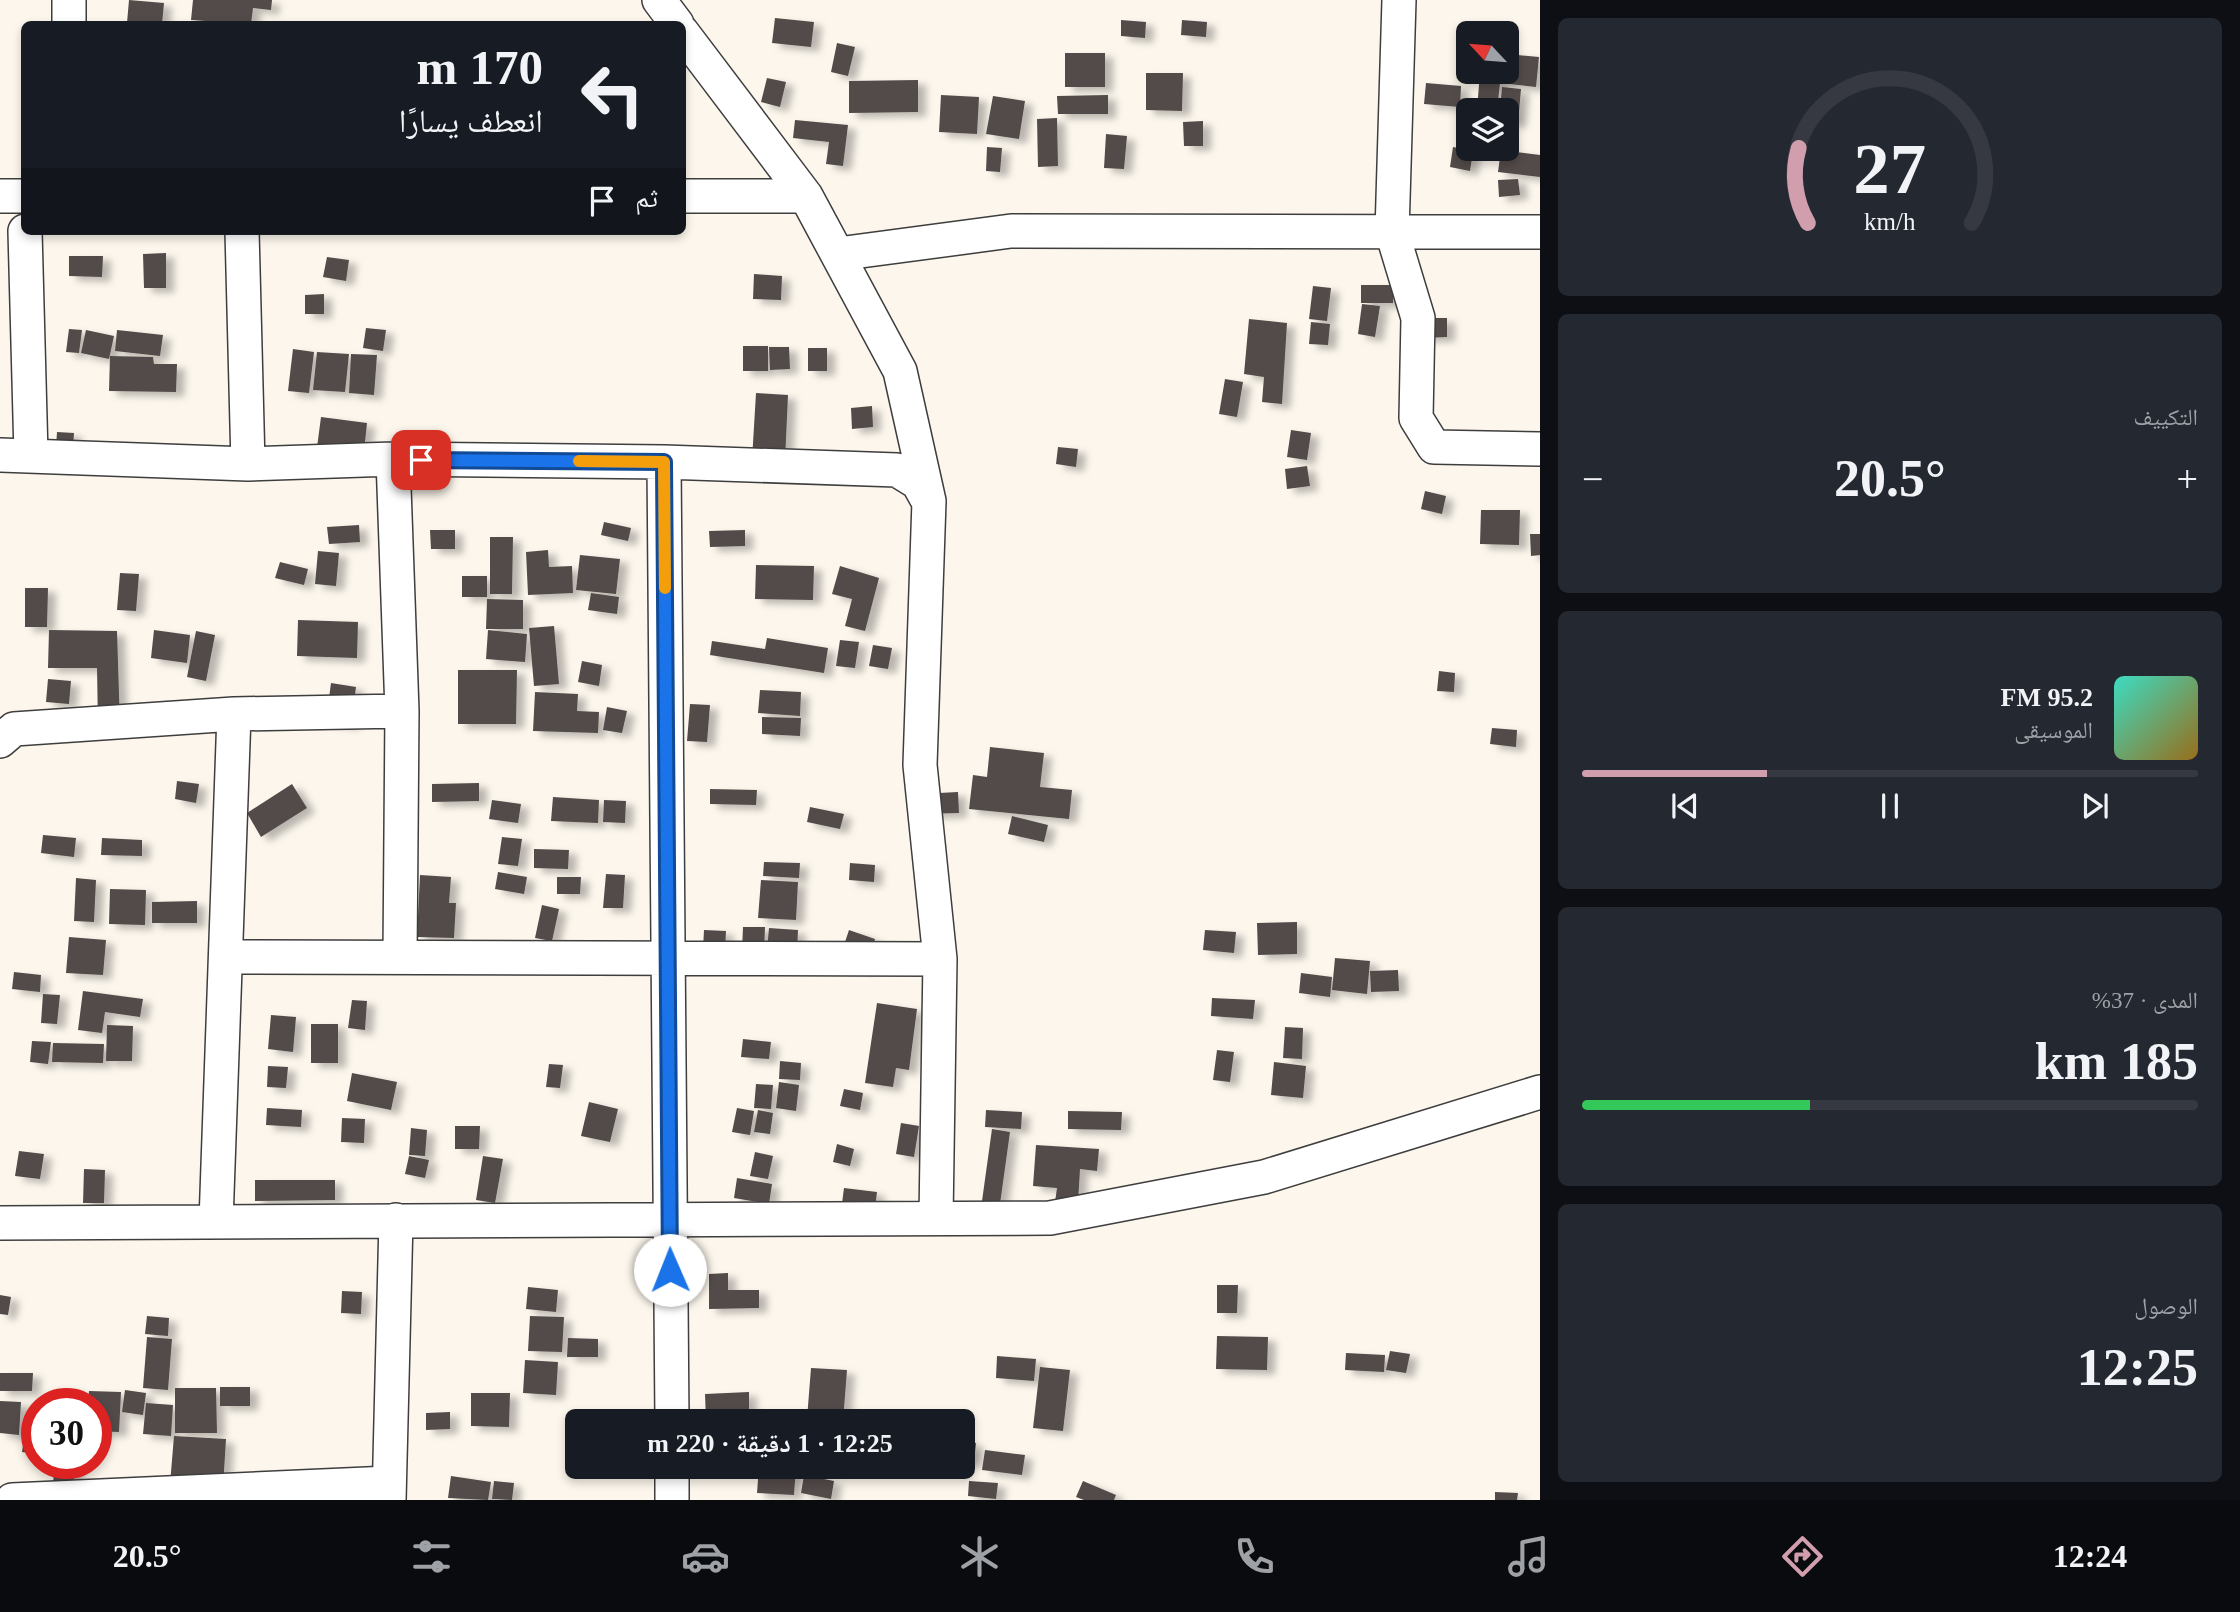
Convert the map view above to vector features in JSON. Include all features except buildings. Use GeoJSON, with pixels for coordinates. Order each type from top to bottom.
{"type":"FeatureCollection","features":[{"type":"Feature","properties":{"kind":"street"},"geometry":{"type":"LineString","coordinates":[[68,21],[69,0]]}},
{"type":"Feature","properties":{"kind":"street"},"geometry":{"type":"LineString","coordinates":[[659,0],[675,21]]}},
{"type":"Feature","properties":{"kind":"street"},"geometry":{"type":"LineString","coordinates":[[1399,0],[1392,232],[1418,318],[1416,418],[1434,447],[1540,449]]}},
{"type":"Feature","properties":{"kind":"street"},"geometry":{"type":"LineString","coordinates":[[686,37],[806,196],[900,371],[929,501],[920,765],[940,959],[936,1218]]}},
{"type":"Feature","properties":{"kind":"street"},"geometry":{"type":"LineString","coordinates":[[0,195],[21,195]]}},
{"type":"Feature","properties":{"kind":"street"},"geometry":{"type":"LineString","coordinates":[[686,196],[806,196]]}},
{"type":"Feature","properties":{"kind":"street"},"geometry":{"type":"LineString","coordinates":[[838,254],[1011,231],[1540,232]]}},
{"type":"Feature","properties":{"kind":"street"},"geometry":{"type":"LineString","coordinates":[[25,235],[15,455],[248,464],[393,459],[664,462],[897,470],[918,483],[929,501]]}},
{"type":"Feature","properties":{"kind":"street"},"geometry":{"type":"LineString","coordinates":[[242,235],[248,464]]}},
{"type":"Feature","properties":{"kind":"street"},"geometry":{"type":"LineString","coordinates":[[393,459],[402,711],[400,957]]}},
{"type":"Feature","properties":{"kind":"street"},"geometry":{"type":"LineString","coordinates":[[664,462],[672,1409]]}},
{"type":"Feature","properties":{"kind":"street"},"geometry":{"type":"LineString","coordinates":[[0,741],[14,729],[234,714],[402,711]]}},
{"type":"Feature","properties":{"kind":"street"},"geometry":{"type":"LineString","coordinates":[[216,1222],[234,714]]}},
{"type":"Feature","properties":{"kind":"street"},"geometry":{"type":"LineString","coordinates":[[226,957],[940,959]]}},
{"type":"Feature","properties":{"kind":"street"},"geometry":{"type":"LineString","coordinates":[[0,1223],[1051,1218],[1264,1177],[1540,1092]]}},
{"type":"Feature","properties":{"kind":"street"},"geometry":{"type":"LineString","coordinates":[[12,1500],[389,1492],[396,1220]]}},
{"type":"Feature","properties":{"kind":"street"},"geometry":{"type":"LineString","coordinates":[[672,1479],[672,1500]]}},
{"type":"Feature","properties":{"kind":"slow traffic"},"geometry":{"type":"LineString","coordinates":[[579,461],[664,462],[665,588]]}},
{"type":"Feature","properties":{"kind":"route"},"geometry":{"type":"LineString","coordinates":[[421,460],[664,462],[670,1270]]}}]}
